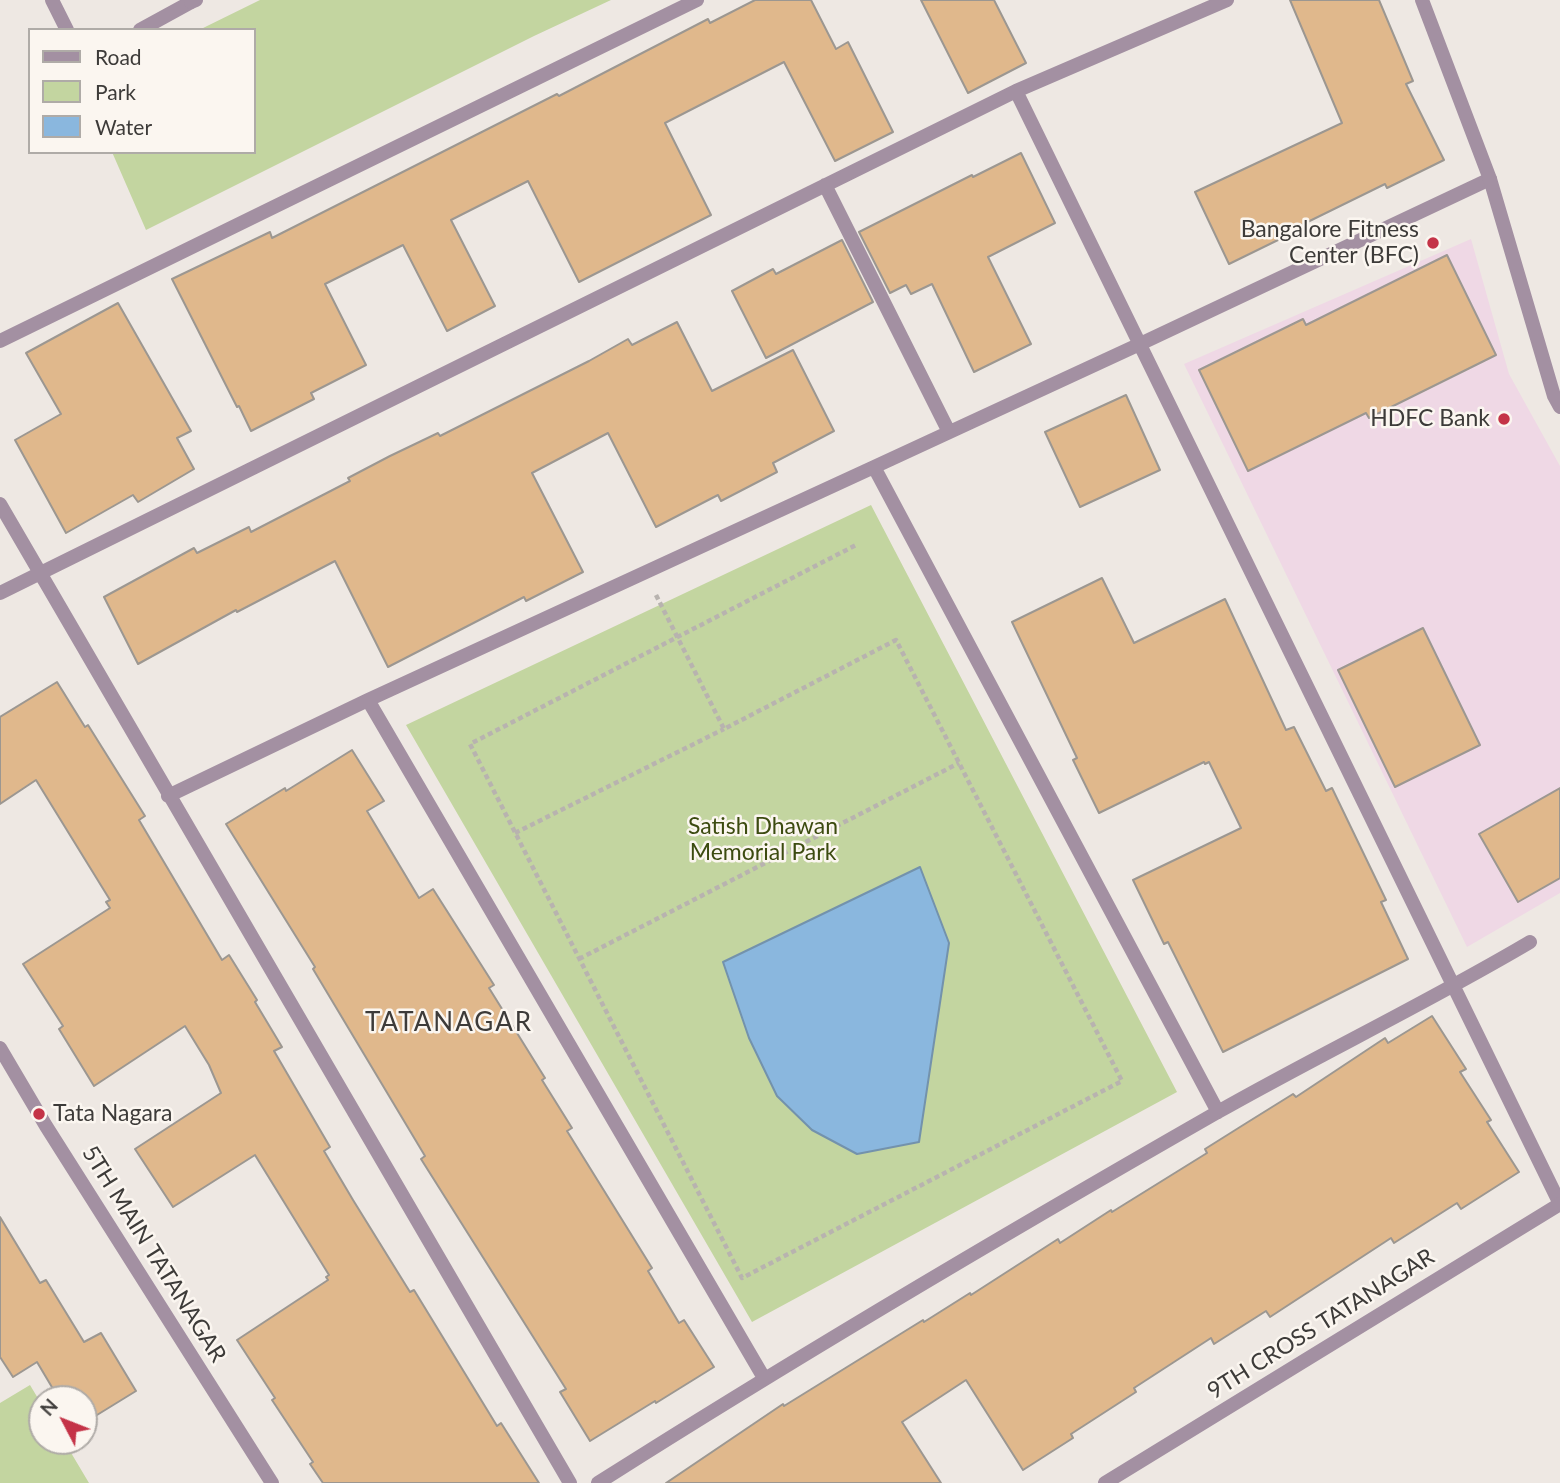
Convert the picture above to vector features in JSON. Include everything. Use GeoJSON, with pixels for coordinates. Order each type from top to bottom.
{"type":"FeatureCollection","features":[{"type":"Feature","properties":{"kind":"street"},"geometry":{"type":"LineString","coordinates":[[52,0],[66,28]]}},
{"type":"Feature","properties":{"kind":"street"},"geometry":{"type":"LineString","coordinates":[[0,341],[697,0]]}},
{"type":"Feature","properties":{"kind":"street"},"geometry":{"type":"LineString","coordinates":[[0,593],[1016,91],[1227,0]]}},
{"type":"Feature","properties":{"kind":"street"},"geometry":{"type":"LineString","coordinates":[[1422,0],[1490,179],[1554,396],[1560,407]]}},
{"type":"Feature","properties":{"kind":"street"},"geometry":{"type":"LineString","coordinates":[[144,28],[193,1]]}},
{"type":"Feature","properties":{"kind":"street"},"geometry":{"type":"LineString","coordinates":[[1016,91],[1560,1204]]}},
{"type":"Feature","properties":{"kind":"street"},"geometry":{"type":"LineString","coordinates":[[168,796],[368,700],[1140,344],[1490,179]]}},
{"type":"Feature","properties":{"kind":"street"},"geometry":{"type":"LineString","coordinates":[[825,185],[949,432]]}},
{"type":"Feature","properties":{"kind":"street"},"geometry":{"type":"LineString","coordinates":[[874,467],[1218,1112]]}},
{"type":"Feature","properties":{"kind":"street"},"geometry":{"type":"LineString","coordinates":[[0,504],[569,1483]]}},
{"type":"Feature","properties":{"kind":"street"},"geometry":{"type":"LineString","coordinates":[[368,700],[764,1378]]}},
{"type":"Feature","properties":{"kind":"street"},"geometry":{"type":"LineString","coordinates":[[598,1483],[764,1378],[1218,1112],[1454,987],[1530,942]]}},
{"type":"Feature","properties":{"kind":"street","name":"5TH MAIN TATANAGAR"},"geometry":{"type":"LineString","coordinates":[[0,1048],[53,1138],[272,1483]]}},
{"type":"Feature","properties":{"kind":"street","name":"9TH CROSS TATANAGAR"},"geometry":{"type":"LineString","coordinates":[[1105,1483],[1560,1204]]}},
{"type":"Feature","properties":{"kind":"path"},"geometry":{"type":"LineString","coordinates":[[515,833],[896,640],[1122,1081],[742,1278],[579,959],[515,833],[470,744],[856,545]]}},
{"type":"Feature","properties":{"kind":"path"},"geometry":{"type":"LineString","coordinates":[[644,573],[724,729]]}},
{"type":"Feature","properties":{"kind":"path"},"geometry":{"type":"LineString","coordinates":[[579,959],[959,763]]}},
{"type":"Feature","properties":{"kind":"shaded area"},"geometry":{"type":"Polygon","coordinates":[[[1471,239],[1509,374],[1560,466],[1560,893],[1467,947],[1184,364],[1471,239]]]}},
{"type":"Feature","properties":{"kind":"green space"},"geometry":{"type":"Polygon","coordinates":[[[260,0],[611,0],[146,230],[113,154],[256,154],[256,28],[203,28],[260,0]]]}},
{"type":"Feature","properties":{"kind":"green space","name":"Satish Dhawan Memorial Park"},"geometry":{"type":"Polygon","coordinates":[[[871,505],[1177,1092],[752,1322],[406,725],[871,505]]]}},
{"type":"Feature","properties":{"kind":"green space"},"geometry":{"type":"Polygon","coordinates":[[[28,1386],[28,1455],[72,1455],[89,1483],[0,1483],[0,1403],[28,1386]]]}},
{"type":"Feature","properties":{"kind":"water"},"geometry":{"type":"Polygon","coordinates":[[[920,867],[949,943],[919,1142],[857,1154],[812,1130],[777,1096],[749,1038],[723,962],[920,867]]]}},
{"type":"Feature","properties":{"kind":"building"},"geometry":{"type":"Polygon","coordinates":[[[755,0],[811,0],[836,49],[848,42],[893,132],[835,161],[784,62],[665,123],[711,215],[579,282],[528,181],[451,220],[495,306],[447,331],[403,245],[325,284],[366,365],[311,393],[314,399],[251,431],[172,279],[270,232],[272,238],[708,19],[710,23],[755,0]]]}},
{"type":"Feature","properties":{"kind":"building"},"geometry":{"type":"Polygon","coordinates":[[[921,0],[994,0],[1026,63],[968,93],[921,0]]]}},
{"type":"Feature","properties":{"kind":"building"},"geometry":{"type":"Polygon","coordinates":[[[1290,0],[1379,0],[1413,81],[1406,84],[1444,160],[1387,188],[1385,184],[1277,237],[1278,240],[1229,264],[1195,192],[1342,123],[1290,0]]]}},
{"type":"Feature","properties":{"kind":"building"},"geometry":{"type":"Polygon","coordinates":[[[1021,153],[1055,223],[988,257],[1031,344],[974,372],[932,284],[911,294],[906,285],[890,293],[859,232],[1021,153]]]}},
{"type":"Feature","properties":{"kind":"building"},"geometry":{"type":"Polygon","coordinates":[[[842,240],[873,302],[766,358],[732,291],[773,269],[776,274],[842,240]]]}},
{"type":"Feature","properties":{"kind":"building"},"geometry":{"type":"Polygon","coordinates":[[[1447,255],[1496,355],[1369,418],[1366,413],[1248,471],[1199,370],[1303,319],[1306,325],[1447,255]]]}},
{"type":"Feature","properties":{"kind":"building"},"geometry":{"type":"Polygon","coordinates":[[[118,303],[191,431],[177,438],[194,469],[138,502],[133,495],[66,533],[15,440],[61,414],[26,353],[118,303]]]}},
{"type":"Feature","properties":{"kind":"building"},"geometry":{"type":"Polygon","coordinates":[[[677,322],[712,391],[793,350],[834,431],[773,463],[777,472],[721,501],[718,495],[656,527],[608,433],[532,473],[583,572],[526,601],[524,597],[388,667],[335,561],[237,612],[236,610],[138,664],[104,597],[194,548],[197,553],[249,527],[251,532],[350,481],[348,478],[390,456],[438,433],[440,436],[628,339],[632,345],[677,322]]]}},
{"type":"Feature","properties":{"kind":"building"},"geometry":{"type":"Polygon","coordinates":[[[1126,395],[1160,470],[1080,507],[1045,432],[1126,395]]]}},
{"type":"Feature","properties":{"kind":"building"},"geometry":{"type":"Polygon","coordinates":[[[1102,578],[1134,643],[1225,599],[1286,730],[1294,727],[1326,791],[1332,788],[1386,900],[1381,902],[1408,959],[1223,1052],[1168,942],[1164,944],[1133,880],[1241,828],[1209,762],[1204,762],[1099,813],[1073,760],[1077,758],[1012,622],[1102,578]]]}},
{"type":"Feature","properties":{"kind":"building"},"geometry":{"type":"Polygon","coordinates":[[[1423,628],[1480,745],[1395,787],[1338,670],[1423,628]]]}},
{"type":"Feature","properties":{"kind":"building"},"geometry":{"type":"Polygon","coordinates":[[[57,682],[85,727],[88,725],[145,816],[139,820],[222,960],[229,955],[257,1000],[255,1002],[282,1047],[274,1051],[330,1147],[324,1151],[353,1200],[410,1292],[414,1290],[497,1426],[501,1423],[539,1483],[323,1483],[310,1464],[313,1462],[237,1340],[328,1280],[326,1277],[329,1275],[255,1155],[173,1207],[135,1149],[221,1093],[209,1065],[185,1026],[94,1086],[59,1029],[63,1026],[23,964],[110,908],[106,902],[110,900],[36,780],[0,804],[0,717],[57,682]]]}},
{"type":"Feature","properties":{"kind":"building"},"geometry":{"type":"Polygon","coordinates":[[[352,750],[384,801],[367,811],[419,898],[433,889],[494,985],[489,988],[545,1078],[542,1080],[572,1128],[567,1131],[652,1268],[648,1271],[679,1323],[684,1320],[714,1367],[590,1441],[560,1392],[566,1389],[421,1159],[425,1156],[313,969],[315,967],[226,824],[352,750]]]}},
{"type":"Feature","properties":{"kind":"building"},"geometry":{"type":"Polygon","coordinates":[[[1560,788],[1560,878],[1518,902],[1479,834],[1560,788]]]}},
{"type":"Feature","properties":{"kind":"building"},"geometry":{"type":"Polygon","coordinates":[[[1432,1016],[1466,1069],[1460,1072],[1491,1120],[1487,1122],[1519,1172],[1461,1209],[1457,1203],[1394,1243],[1391,1238],[1270,1317],[1266,1311],[1214,1344],[1211,1338],[1134,1388],[1136,1392],[1071,1434],[1073,1438],[1023,1470],[966,1380],[902,1422],[941,1483],[666,1483],[783,1404],[784,1406],[923,1320],[924,1322],[970,1293],[971,1295],[1058,1239],[1060,1243],[1111,1210],[1112,1212],[1207,1153],[1205,1149],[1293,1094],[1296,1097],[1385,1038],[1388,1043],[1432,1016]]]}},
{"type":"Feature","properties":{"kind":"building"},"geometry":{"type":"Polygon","coordinates":[[[0,1217],[40,1283],[46,1280],[84,1342],[101,1333],[136,1391],[98,1414],[98,1385],[51,1385],[37,1362],[13,1377],[0,1357],[0,1217]]]}},
{"type":"Feature","properties":{"kind":"place","name":"Bangalore Fitness Center (BFC)"},"geometry":{"type":"Point","coordinates":[1433,243]}},
{"type":"Feature","properties":{"kind":"place","name":"HDFC Bank"},"geometry":{"type":"Point","coordinates":[1504,419]}},
{"type":"Feature","properties":{"kind":"place","name":"Tata Nagara"},"geometry":{"type":"Point","coordinates":[39,1114]}},
{"type":"Feature","properties":{"kind":"district","name":"TATANAGAR"},"geometry":{"type":"Point","coordinates":[449,1023]}}]}
